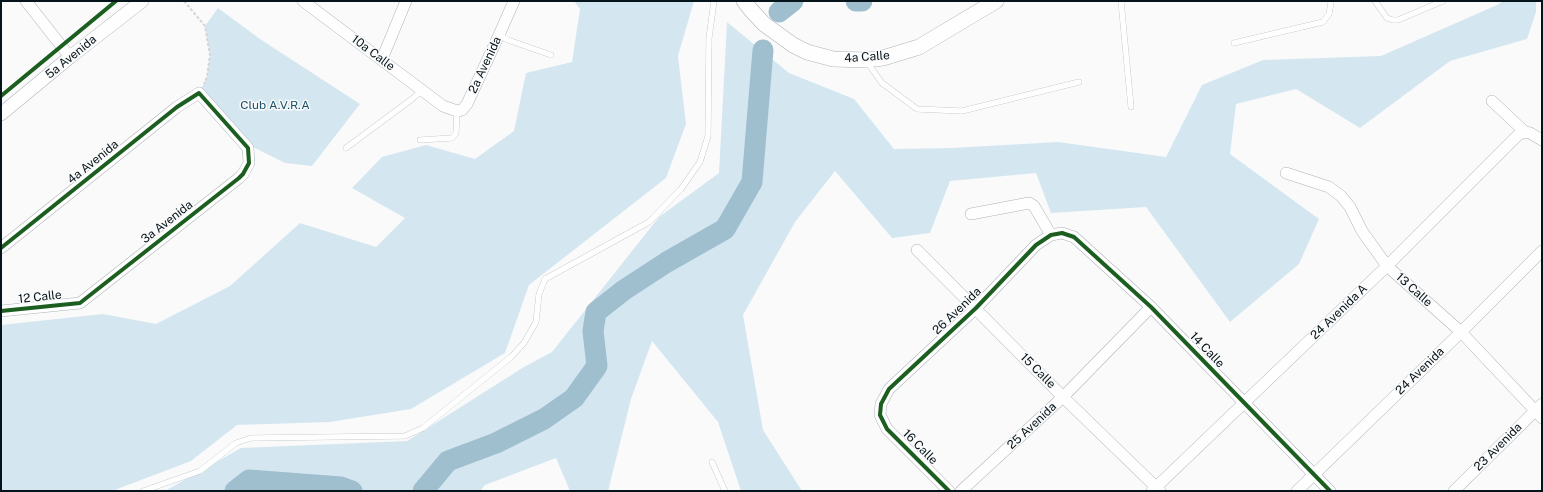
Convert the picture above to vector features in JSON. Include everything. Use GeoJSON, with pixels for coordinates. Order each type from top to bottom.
{"type":"FeatureCollection","features":[{"type":"Feature","properties":{"kind":"main road","name":"4a Calle"},"geometry":{"type":"LineString","coordinates":[[744,1],[750,10],[764,24],[792,45],[807,52],[833,60],[866,60],[900,54],[919,47],[996,1]]}},
{"type":"Feature","properties":{"kind":"street"},"geometry":{"type":"LineString","coordinates":[[26,1],[70,57]]}},
{"type":"Feature","properties":{"kind":"street","name":"5a Avenida"},"geometry":{"type":"LineString","coordinates":[[1,114],[70,57],[142,1]]}},
{"type":"Feature","properties":{"kind":"street","name":"10a Calle"},"geometry":{"type":"LineString","coordinates":[[303,1],[443,106],[457,111]]}},
{"type":"Feature","properties":{"kind":"street"},"geometry":{"type":"LineString","coordinates":[[382,59],[406,1]]}},
{"type":"Feature","properties":{"kind":"street","name":"2a Avenida"},"geometry":{"type":"LineString","coordinates":[[457,111],[462,110],[467,104],[514,1]]}},
{"type":"Feature","properties":{"kind":"street","name":"3a Avenida"},"geometry":{"type":"LineString","coordinates":[[80,303],[244,174],[249,163],[248,148],[201,91]]}},
{"type":"Feature","properties":{"kind":"street","name":"4a Avenida"},"geometry":{"type":"LineString","coordinates":[[1,248],[177,107],[201,91]]}},
{"type":"Feature","properties":{"kind":"street"},"geometry":{"type":"LineString","coordinates":[[1492,101],[1525,132],[1530,133],[1542,140]]}},
{"type":"Feature","properties":{"kind":"street","name":"24 Avenida A"},"geometry":{"type":"LineString","coordinates":[[1156,490],[1387,266],[1518,135],[1525,132]]}},
{"type":"Feature","properties":{"kind":"street","name":"13 Calle"},"geometry":{"type":"LineString","coordinates":[[1286,173],[1329,187],[1341,196],[1350,207],[1362,231],[1387,266],[1461,332],[1540,411]]}},
{"type":"Feature","properties":{"kind":"street"},"geometry":{"type":"LineString","coordinates":[[971,214],[1029,203],[1034,206],[1051,235]]}},
{"type":"Feature","properties":{"kind":"street","name":"26 Avenida"},"geometry":{"type":"LineString","coordinates":[[880,415],[881,404],[889,389],[976,308],[1036,245],[1051,235],[1062,232]]}},
{"type":"Feature","properties":{"kind":"street","name":"14 Calle"},"geometry":{"type":"LineString","coordinates":[[1062,232],[1074,237],[1151,307],[1330,491]]}},
{"type":"Feature","properties":{"kind":"street","name":"15 Calle"},"geometry":{"type":"LineString","coordinates":[[917,250],[1156,490]]}},
{"type":"Feature","properties":{"kind":"street","name":"24 Avenida"},"geometry":{"type":"LineString","coordinates":[[1297,491],[1542,251]]}},
{"type":"Feature","properties":{"kind":"street","name":"12 Calle"},"geometry":{"type":"LineString","coordinates":[[1,311],[80,303]]}},
{"type":"Feature","properties":{"kind":"street","name":"25 Avenida"},"geometry":{"type":"LineString","coordinates":[[961,491],[1063,397],[1151,307]]}},
{"type":"Feature","properties":{"kind":"street","name":"23 Avenida"},"geometry":{"type":"LineString","coordinates":[[1454,491],[1540,411]]}},
{"type":"Feature","properties":{"kind":"street","name":"16 Calle"},"geometry":{"type":"LineString","coordinates":[[880,415],[887,429],[949,491]]}},
{"type":"Feature","properties":{"kind":"lane"},"geometry":{"type":"LineString","coordinates":[[143,491],[200,471],[236,443],[251,438],[405,436],[423,428],[511,358],[524,343],[536,322],[539,294],[545,279],[649,222],[681,189],[700,162],[708,136],[709,38],[714,1]]}},
{"type":"Feature","properties":{"kind":"lane"},"geometry":{"type":"LineString","coordinates":[[1121,1],[1131,107]]}},
{"type":"Feature","properties":{"kind":"lane"},"geometry":{"type":"LineString","coordinates":[[1234,43],[1323,22],[1329,14],[1330,1]]}},
{"type":"Feature","properties":{"kind":"lane"},"geometry":{"type":"LineString","coordinates":[[1375,1],[1387,18],[1393,20],[1398,20],[1442,1]]}},
{"type":"Feature","properties":{"kind":"lane"},"geometry":{"type":"LineString","coordinates":[[499,35],[508,40],[551,55]]}},
{"type":"Feature","properties":{"kind":"lane"},"geometry":{"type":"LineString","coordinates":[[866,60],[882,83],[917,109],[962,110],[1079,82]]}},
{"type":"Feature","properties":{"kind":"lane"},"geometry":{"type":"LineString","coordinates":[[346,148],[412,100],[422,90]]}},
{"type":"Feature","properties":{"kind":"lane"},"geometry":{"type":"LineString","coordinates":[[420,140],[452,138],[456,133],[457,111]]}},
{"type":"Feature","properties":{"kind":"lane"},"geometry":{"type":"LineString","coordinates":[[712,462],[725,491]]}},
{"type":"Feature","properties":{"kind":"path"},"geometry":{"type":"LineString","coordinates":[[184,1],[205,26],[210,55],[207,77],[201,91]]}},
{"type":"Feature","properties":{"kind":"green space"},"geometry":{"type":"Polygon","coordinates":[[[574,1],[694,1],[678,56],[686,124],[666,178],[529,285],[505,353],[411,409],[330,422],[237,425],[191,461],[112,491],[1,491],[1,325],[103,314],[156,324],[230,286],[300,223],[376,247],[405,218],[352,188],[382,157],[426,145],[475,159],[514,131],[526,73],[572,62],[580,9],[574,1]]]}},
{"type":"Feature","properties":{"kind":"green space"},"geometry":{"type":"Polygon","coordinates":[[[1503,1],[1536,1],[1536,12],[1527,39],[1450,61],[1360,128],[1296,89],[1236,104],[1230,154],[1319,219],[1299,264],[1230,322],[1146,207],[1051,213],[1036,173],[950,181],[930,233],[892,238],[835,171],[795,222],[743,315],[763,430],[802,491],[741,491],[718,422],[652,341],[631,399],[608,491],[570,491],[556,458],[485,485],[480,491],[165,491],[241,448],[407,441],[524,367],[552,352],[659,217],[719,173],[727,22],[789,73],[854,99],[894,149],[951,148],[1058,142],[1166,157],[1202,85],[1263,60],[1381,56],[1503,1]]]}},
{"type":"Feature","properties":{"kind":"green space","name":"Club A.V.R.A"},"geometry":{"type":"Polygon","coordinates":[[[218,8],[260,39],[360,104],[312,166],[285,163],[245,143],[199,93],[207,77],[210,55],[205,26],[218,8]]]}},
{"type":"Feature","properties":{"kind":"waterway"},"geometry":{"type":"LineString","coordinates":[[779,12],[793,1]]}},
{"type":"Feature","properties":{"kind":"waterway"},"geometry":{"type":"LineString","coordinates":[[856,1],[862,1]]}},
{"type":"Feature","properties":{"kind":"waterway"},"geometry":{"type":"LineString","coordinates":[[423,491],[448,461],[496,443],[544,419],[574,398],[597,366],[593,331],[596,312],[624,290],[667,262],[725,229],[752,182],[763,50]]}},
{"type":"Feature","properties":{"kind":"waterway"},"geometry":{"type":"LineString","coordinates":[[235,491],[249,480],[341,487],[352,491]]}},
{"type":"Feature","properties":{"kind":"cycle path"},"geometry":{"type":"LineString","coordinates":[[1,96],[116,1]]}},
{"type":"Feature","properties":{"kind":"cycle path"},"geometry":{"type":"LineString","coordinates":[[1,248],[177,107],[199,93],[248,148],[249,163],[239,178],[80,303],[1,311]]}},
{"type":"Feature","properties":{"kind":"cycle path"},"geometry":{"type":"LineString","coordinates":[[949,491],[887,429],[880,415],[881,404],[889,389],[976,308],[1036,245],[1051,235],[1062,233],[1074,237],[1151,307],[1330,491]]}}]}
